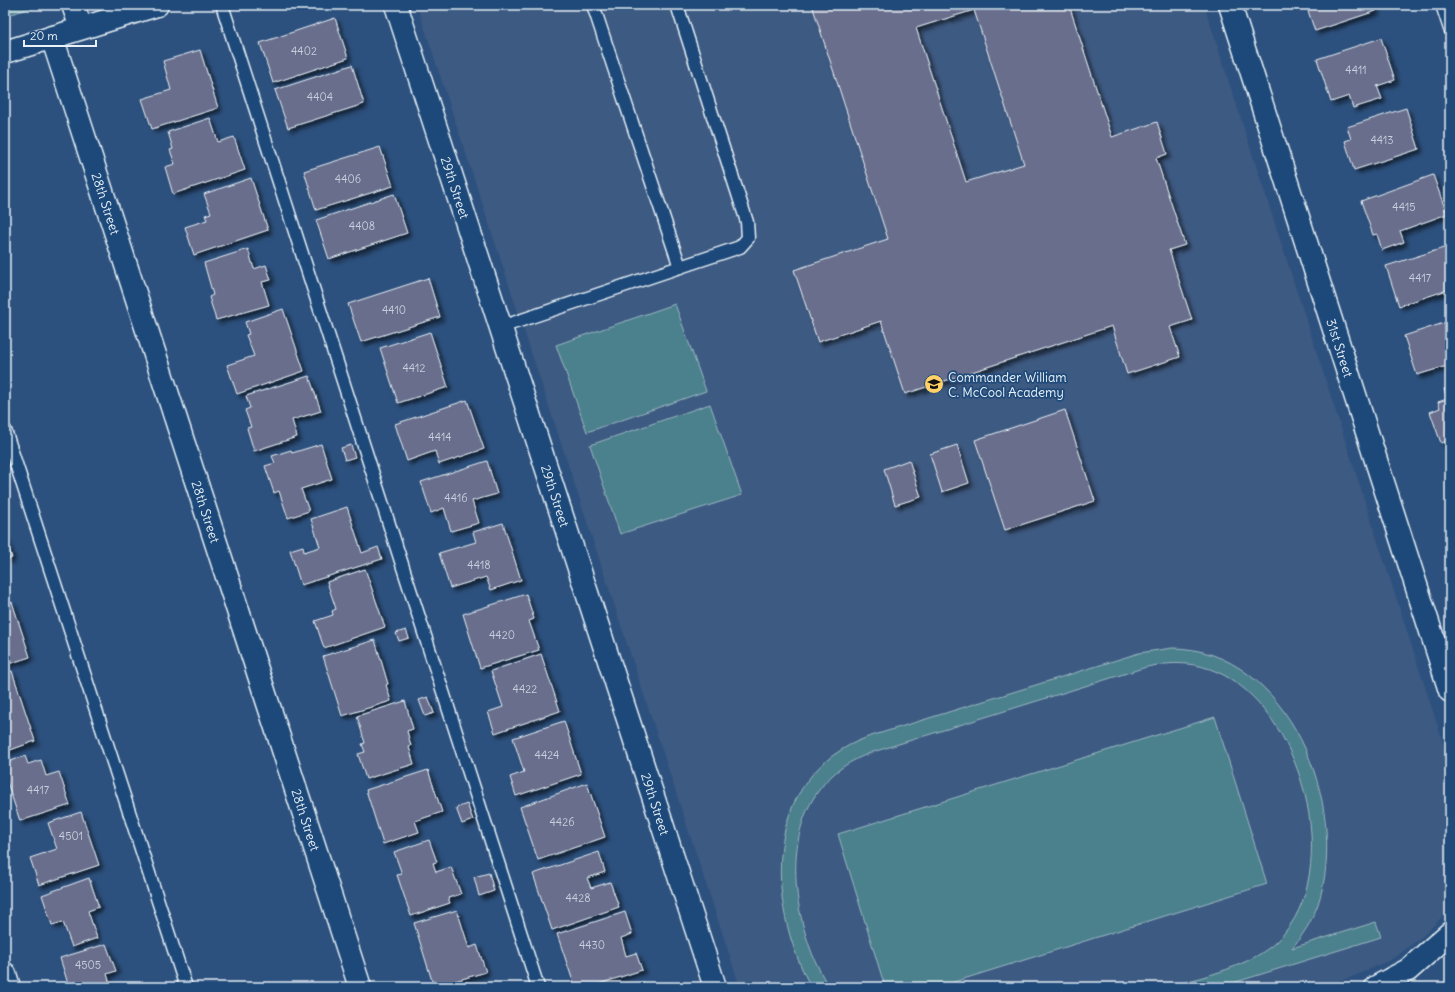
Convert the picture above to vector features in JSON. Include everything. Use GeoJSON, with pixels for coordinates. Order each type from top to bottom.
{"type":"FeatureCollection","features":[{"type":"Feature","properties":{"kind":"street"},"geometry":{"type":"LineString","coordinates":[[73,5],[81,28]]}},
{"type":"Feature","properties":{"kind":"street"},"geometry":{"type":"LineString","coordinates":[[5,52],[157,5]]}},
{"type":"Feature","properties":{"kind":"street","name":"29th Street"},"geometry":{"type":"LineString","coordinates":[[396,5],[715,987]]}},
{"type":"Feature","properties":{"kind":"street","name":"31st Street"},"geometry":{"type":"LineString","coordinates":[[1230,5],[1450,691]]}},
{"type":"Feature","properties":{"kind":"street","name":"28th Street"},"geometry":{"type":"LineString","coordinates":[[52,37],[360,987]]}},
{"type":"Feature","properties":{"kind":"street"},"geometry":{"type":"LineString","coordinates":[[1376,987],[1408,970],[1450,933]]}},
{"type":"Feature","properties":{"kind":"street"},"geometry":{"type":"LineString","coordinates":[[5,974],[9,987]]}},
{"type":"Feature","properties":{"kind":"lane"},"geometry":{"type":"LineString","coordinates":[[222,5],[538,987]]}},
{"type":"Feature","properties":{"kind":"lane"},"geometry":{"type":"LineString","coordinates":[[593,5],[680,267]]}},
{"type":"Feature","properties":{"kind":"lane"},"geometry":{"type":"LineString","coordinates":[[501,327],[740,247],[748,238],[747,222],[677,5]]}},
{"type":"Feature","properties":{"kind":"lane"},"geometry":{"type":"LineString","coordinates":[[1442,5],[1450,29]]}},
{"type":"Feature","properties":{"kind":"lane"},"geometry":{"type":"LineString","coordinates":[[5,430],[186,987]]}},
{"type":"Feature","properties":{"kind":"shaded area","name":"Commander William C. McCool Academy"},"geometry":{"type":"Polygon","coordinates":[[[417,5],[1204,5],[1450,764],[1450,906],[1444,915],[1423,936],[1392,959],[1354,976],[1322,987],[740,987],[417,5]]]}},
{"type":"Feature","properties":{"kind":"green space"},"geometry":{"type":"Polygon","coordinates":[[[5,5],[35,5],[37,6],[5,16],[5,5]]]}},
{"type":"Feature","properties":{"kind":"green space"},"geometry":{"type":"Polygon","coordinates":[[[675,304],[706,391],[587,432],[556,345],[675,304]]]}},
{"type":"Feature","properties":{"kind":"green space"},"geometry":{"type":"Polygon","coordinates":[[[710,404],[742,495],[620,534],[590,445],[710,404]]]}},
{"type":"Feature","properties":{"kind":"green space"},"geometry":{"type":"Polygon","coordinates":[[[1172,648],[1213,655],[1248,674],[1278,703],[1301,740],[1317,780],[1325,823],[1326,865],[1316,910],[1307,928],[1292,948],[1376,922],[1381,937],[1220,987],[1168,987],[1226,970],[1241,964],[1267,949],[1278,940],[1299,910],[1309,874],[1311,834],[1305,793],[1291,754],[1271,718],[1245,690],[1215,671],[1197,665],[1170,664],[1143,668],[873,752],[843,767],[830,777],[819,790],[807,812],[799,836],[796,862],[797,889],[801,916],[808,942],[817,966],[829,987],[811,987],[796,953],[785,918],[781,881],[782,845],[791,811],[807,781],[833,755],[868,737],[1139,653],[1172,648]]]}},
{"type":"Feature","properties":{"kind":"green space"},"geometry":{"type":"Polygon","coordinates":[[[1215,717],[1267,884],[938,987],[885,987],[838,834],[1215,717]]]}},
{"type":"Feature","properties":{"kind":"building"},"geometry":{"type":"Polygon","coordinates":[[[812,5],[1069,5],[1112,137],[1157,122],[1167,154],[1156,158],[1185,245],[1169,250],[1192,320],[1170,327],[1180,357],[1127,374],[1112,326],[905,394],[881,321],[818,342],[794,270],[888,239],[812,5]],[[974,10],[916,28],[966,182],[1024,164],[974,10]]]}},
{"type":"Feature","properties":{"kind":"building"},"geometry":{"type":"Polygon","coordinates":[[[1306,5],[1374,5],[1376,11],[1315,31],[1306,5]]]}},
{"type":"Feature","properties":{"kind":"building"},"geometry":{"type":"Polygon","coordinates":[[[335,18],[348,58],[273,83],[260,43],[335,18]]]}},
{"type":"Feature","properties":{"kind":"building"},"geometry":{"type":"Polygon","coordinates":[[[1381,38],[1395,80],[1377,86],[1382,99],[1353,108],[1349,96],[1331,102],[1317,59],[1381,38]]]}},
{"type":"Feature","properties":{"kind":"building"},"geometry":{"type":"Polygon","coordinates":[[[200,50],[218,108],[152,129],[142,99],[171,90],[163,61],[200,50]]]}},
{"type":"Feature","properties":{"kind":"building"},"geometry":{"type":"Polygon","coordinates":[[[352,65],[364,104],[288,128],[275,90],[352,65]]]}},
{"type":"Feature","properties":{"kind":"building"},"geometry":{"type":"Polygon","coordinates":[[[1406,108],[1419,149],[1354,170],[1345,141],[1351,139],[1347,127],[1406,108]]]}},
{"type":"Feature","properties":{"kind":"building"},"geometry":{"type":"Polygon","coordinates":[[[210,118],[218,142],[234,137],[245,170],[173,194],[165,167],[175,164],[170,150],[173,149],[168,132],[210,118]]]}},
{"type":"Feature","properties":{"kind":"building"},"geometry":{"type":"Polygon","coordinates":[[[380,147],[393,186],[316,210],[304,171],[380,147]]]}},
{"type":"Feature","properties":{"kind":"building"},"geometry":{"type":"Polygon","coordinates":[[[1433,175],[1447,214],[1400,231],[1404,242],[1382,250],[1377,234],[1373,235],[1361,201],[1433,175]]]}},
{"type":"Feature","properties":{"kind":"building"},"geometry":{"type":"Polygon","coordinates":[[[251,178],[268,230],[194,255],[185,227],[207,220],[205,215],[211,213],[204,194],[251,178]]]}},
{"type":"Feature","properties":{"kind":"building"},"geometry":{"type":"Polygon","coordinates":[[[394,194],[407,233],[329,259],[316,220],[394,194]]]}},
{"type":"Feature","properties":{"kind":"building"},"geometry":{"type":"Polygon","coordinates":[[[1450,246],[1450,289],[1399,306],[1386,266],[1450,246]]]}},
{"type":"Feature","properties":{"kind":"building"},"geometry":{"type":"Polygon","coordinates":[[[248,249],[254,269],[266,265],[271,280],[262,282],[269,305],[216,320],[209,297],[213,295],[204,263],[248,249]]]}},
{"type":"Feature","properties":{"kind":"building"},"geometry":{"type":"Polygon","coordinates":[[[428,278],[440,317],[361,342],[348,304],[428,278]]]}},
{"type":"Feature","properties":{"kind":"building"},"geometry":{"type":"Polygon","coordinates":[[[283,309],[304,371],[237,394],[227,365],[254,356],[246,335],[249,334],[245,322],[283,309]]]}},
{"type":"Feature","properties":{"kind":"building"},"geometry":{"type":"Polygon","coordinates":[[[1450,321],[1450,365],[1417,375],[1404,336],[1450,321]]]}},
{"type":"Feature","properties":{"kind":"building"},"geometry":{"type":"Polygon","coordinates":[[[430,332],[448,387],[398,403],[380,348],[430,332]]]}},
{"type":"Feature","properties":{"kind":"building"},"geometry":{"type":"Polygon","coordinates":[[[309,376],[321,411],[292,420],[297,437],[254,451],[247,428],[251,427],[245,410],[250,408],[246,396],[309,376]]]}},
{"type":"Feature","properties":{"kind":"building"},"geometry":{"type":"Polygon","coordinates":[[[1450,387],[1450,440],[1441,443],[1430,412],[1440,408],[1438,402],[1447,399],[1444,389],[1450,387]]]}},
{"type":"Feature","properties":{"kind":"building"},"geometry":{"type":"Polygon","coordinates":[[[467,400],[484,449],[439,464],[435,451],[407,461],[395,424],[467,400]]]}},
{"type":"Feature","properties":{"kind":"building"},"geometry":{"type":"Polygon","coordinates":[[[1065,410],[1095,501],[1005,530],[975,440],[1065,410]]]}},
{"type":"Feature","properties":{"kind":"building"},"geometry":{"type":"Polygon","coordinates":[[[321,444],[332,479],[301,489],[309,511],[288,518],[279,491],[274,493],[265,466],[275,463],[272,456],[291,450],[292,453],[321,444]]]}},
{"type":"Feature","properties":{"kind":"building"},"geometry":{"type":"Polygon","coordinates":[[[351,445],[355,457],[345,460],[341,448],[351,445]]]}},
{"type":"Feature","properties":{"kind":"building"},"geometry":{"type":"Polygon","coordinates":[[[957,445],[969,483],[942,492],[930,454],[957,445]]]}},
{"type":"Feature","properties":{"kind":"building"},"geometry":{"type":"Polygon","coordinates":[[[909,460],[921,497],[895,505],[884,469],[909,460]]]}},
{"type":"Feature","properties":{"kind":"building"},"geometry":{"type":"Polygon","coordinates":[[[487,461],[497,494],[472,501],[479,523],[451,531],[444,508],[431,513],[421,482],[487,461]]]}},
{"type":"Feature","properties":{"kind":"building"},"geometry":{"type":"Polygon","coordinates":[[[347,507],[362,553],[378,547],[382,559],[301,585],[290,550],[303,546],[304,552],[320,547],[311,519],[347,507]]]}},
{"type":"Feature","properties":{"kind":"building"},"geometry":{"type":"Polygon","coordinates":[[[503,523],[521,580],[491,590],[486,577],[450,588],[439,553],[476,542],[473,532],[503,523]]]}},
{"type":"Feature","properties":{"kind":"building"},"geometry":{"type":"Polygon","coordinates":[[[5,537],[12,558],[5,560],[5,537]]]}},
{"type":"Feature","properties":{"kind":"building"},"geometry":{"type":"Polygon","coordinates":[[[365,569],[385,627],[324,648],[315,621],[333,615],[332,611],[336,609],[327,582],[365,569]]]}},
{"type":"Feature","properties":{"kind":"building"},"geometry":{"type":"Polygon","coordinates":[[[526,594],[534,619],[529,621],[539,650],[480,668],[463,614],[526,594]]]}},
{"type":"Feature","properties":{"kind":"building"},"geometry":{"type":"Polygon","coordinates":[[[12,602],[30,657],[5,665],[5,605],[12,602]]]}},
{"type":"Feature","properties":{"kind":"building"},"geometry":{"type":"Polygon","coordinates":[[[406,630],[409,638],[399,641],[396,633],[406,630]]]}},
{"type":"Feature","properties":{"kind":"building"},"geometry":{"type":"Polygon","coordinates":[[[375,640],[388,684],[386,685],[391,701],[342,716],[323,656],[375,640]]]}},
{"type":"Feature","properties":{"kind":"building"},"geometry":{"type":"Polygon","coordinates":[[[541,654],[560,711],[495,733],[488,712],[503,707],[491,671],[541,654]]]}},
{"type":"Feature","properties":{"kind":"building"},"geometry":{"type":"Polygon","coordinates":[[[12,671],[35,741],[5,752],[5,673],[12,671]]]}},
{"type":"Feature","properties":{"kind":"building"},"geometry":{"type":"Polygon","coordinates":[[[428,697],[434,713],[425,716],[419,700],[428,697]]]}},
{"type":"Feature","properties":{"kind":"building"},"geometry":{"type":"Polygon","coordinates":[[[405,701],[413,729],[407,731],[411,746],[409,747],[414,764],[366,779],[358,754],[365,752],[362,744],[365,743],[357,716],[405,701]]]}},
{"type":"Feature","properties":{"kind":"building"},"geometry":{"type":"Polygon","coordinates":[[[564,721],[581,774],[516,796],[510,777],[524,772],[513,738],[564,721]]]}},
{"type":"Feature","properties":{"kind":"building"},"geometry":{"type":"Polygon","coordinates":[[[25,756],[28,764],[41,760],[46,776],[59,772],[70,805],[20,821],[5,776],[5,763],[25,756]]]}},
{"type":"Feature","properties":{"kind":"building"},"geometry":{"type":"Polygon","coordinates":[[[428,770],[442,812],[415,821],[419,832],[383,844],[366,790],[428,770]]]}},
{"type":"Feature","properties":{"kind":"building"},"geometry":{"type":"Polygon","coordinates":[[[587,783],[605,837],[538,860],[520,807],[587,783]]]}},
{"type":"Feature","properties":{"kind":"building"},"geometry":{"type":"Polygon","coordinates":[[[467,804],[473,820],[462,824],[456,808],[467,804]]]}},
{"type":"Feature","properties":{"kind":"building"},"geometry":{"type":"Polygon","coordinates":[[[81,812],[99,865],[39,885],[30,858],[57,849],[48,823],[81,812]]]}},
{"type":"Feature","properties":{"kind":"building"},"geometry":{"type":"Polygon","coordinates":[[[429,840],[437,862],[433,863],[436,872],[451,867],[461,894],[448,898],[450,903],[411,916],[397,875],[402,874],[394,852],[429,840]]]}},
{"type":"Feature","properties":{"kind":"building"},"geometry":{"type":"Polygon","coordinates":[[[599,852],[605,872],[587,878],[591,888],[610,882],[619,907],[552,930],[533,874],[599,852]]]}},
{"type":"Feature","properties":{"kind":"building"},"geometry":{"type":"Polygon","coordinates":[[[489,873],[494,891],[479,896],[474,877],[489,873]]]}},
{"type":"Feature","properties":{"kind":"building"},"geometry":{"type":"Polygon","coordinates":[[[89,878],[99,907],[88,911],[97,938],[72,947],[63,922],[52,925],[42,895],[89,878]]]}},
{"type":"Feature","properties":{"kind":"building"},"geometry":{"type":"Polygon","coordinates":[[[457,910],[469,948],[477,945],[486,972],[434,987],[414,923],[457,910]]]}},
{"type":"Feature","properties":{"kind":"building"},"geometry":{"type":"Polygon","coordinates":[[[625,912],[632,934],[621,938],[626,956],[636,953],[642,970],[590,987],[575,987],[557,934],[625,912]]]}},
{"type":"Feature","properties":{"kind":"building"},"geometry":{"type":"Polygon","coordinates":[[[106,944],[116,971],[107,974],[111,987],[69,987],[60,958],[106,944]]]}},
{"type":"Feature","properties":{"kind":"building"},"geometry":{"type":"Polygon","coordinates":[[[644,982],[646,987],[628,987],[644,982]]]}},
{"type":"Feature","properties":{"kind":"place","name":"Commander William C. McCool Academy"},"geometry":{"type":"Point","coordinates":[934,384]}}]}
